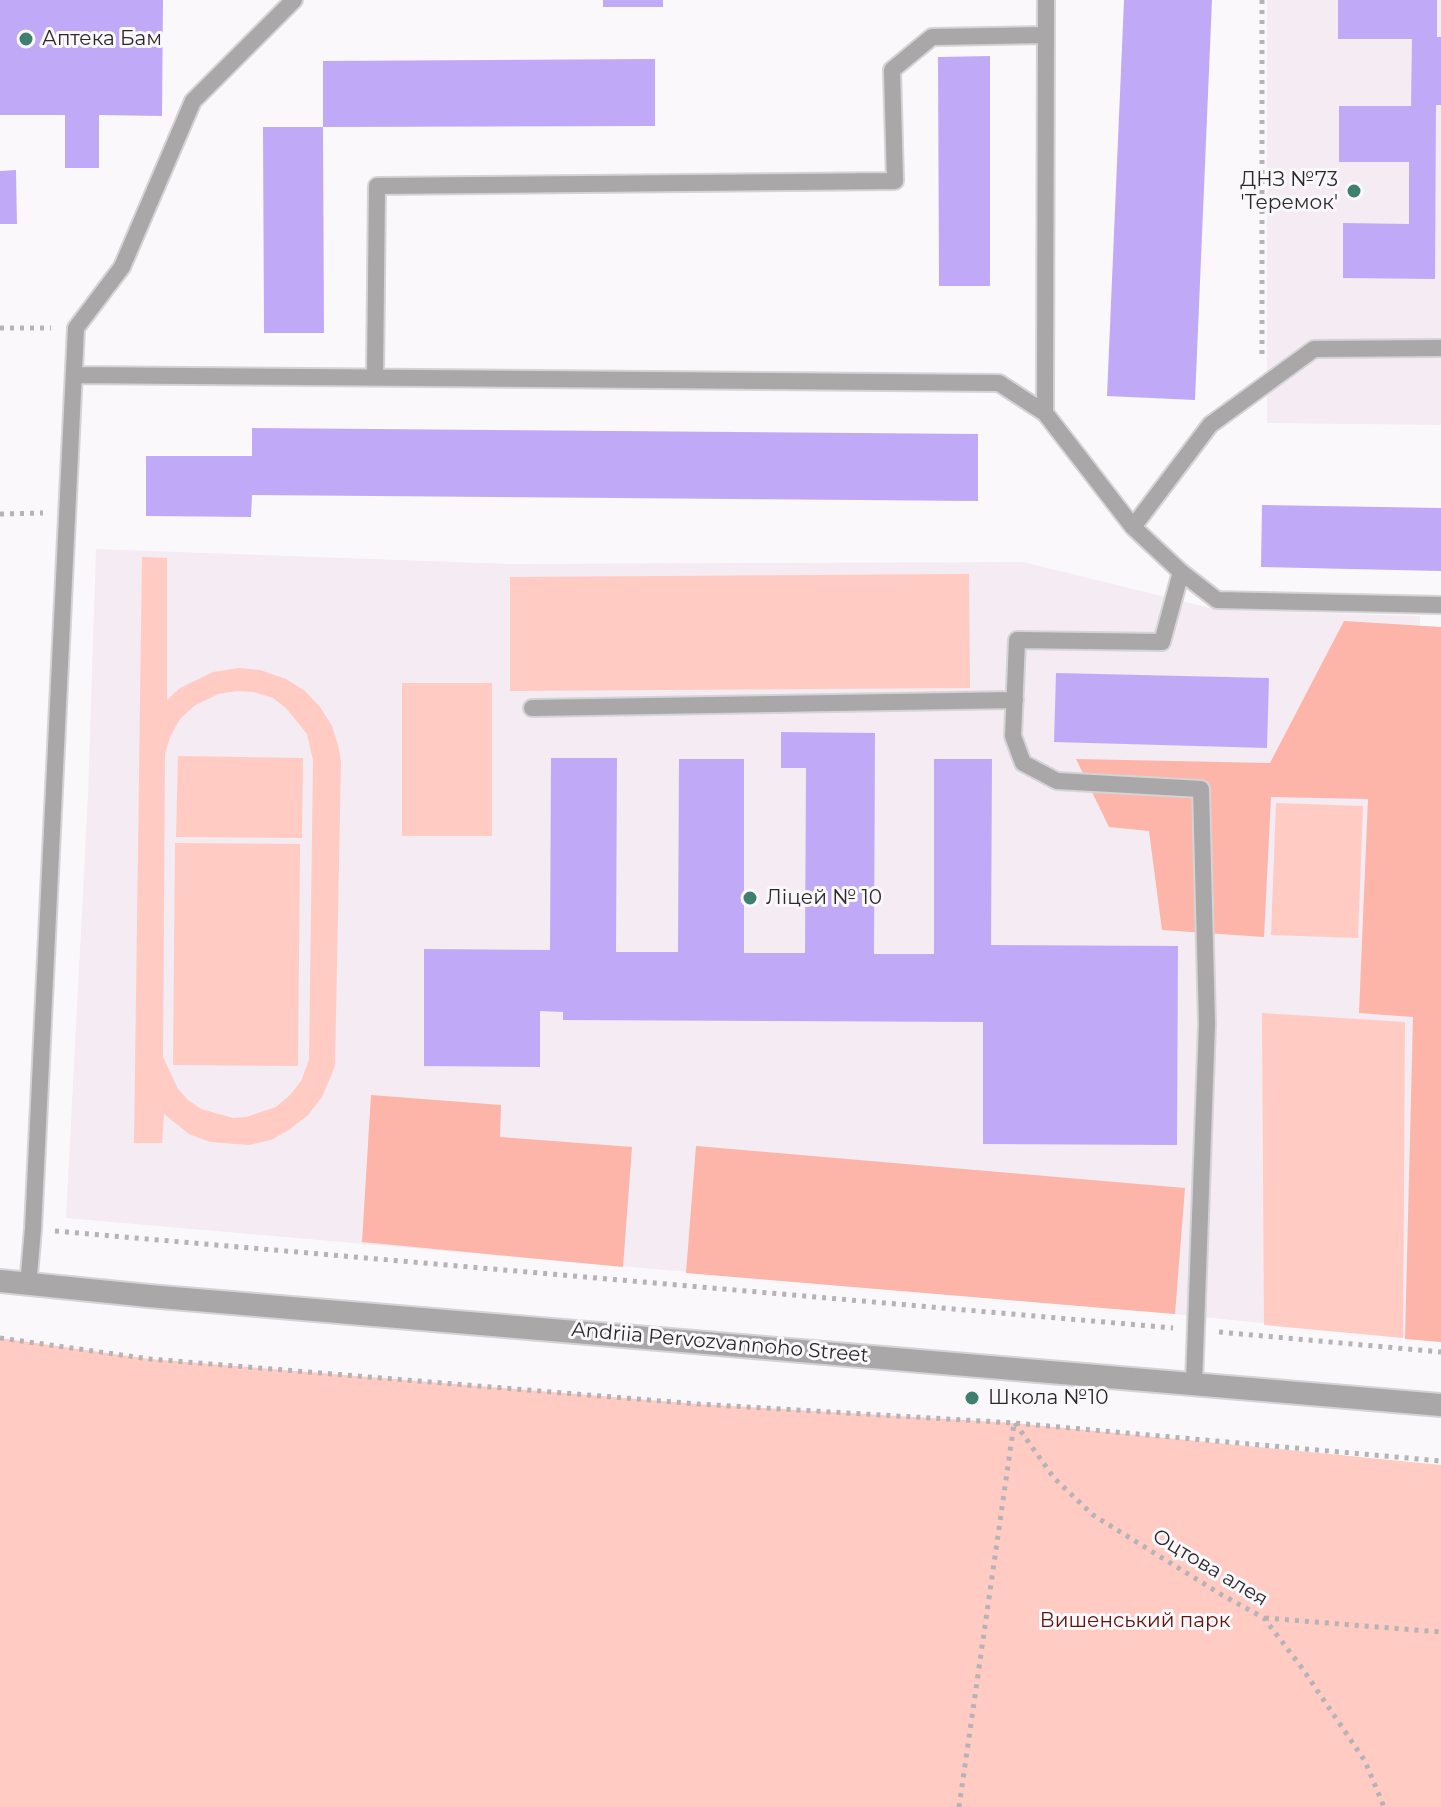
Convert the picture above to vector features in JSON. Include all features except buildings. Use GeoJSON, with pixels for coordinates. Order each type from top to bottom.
{"type":"FeatureCollection","features":[{"type":"Feature","properties":{"kind":"street","name":"Andriia Pervozvannoho Street"},"geometry":{"type":"LineString","coordinates":[[0,1281],[28,1286],[1441,1405]]}},
{"type":"Feature","properties":{"kind":"lane"},"geometry":{"type":"LineString","coordinates":[[28,1286],[76,328],[122,267],[193,101],[294,0]]}},
{"type":"Feature","properties":{"kind":"lane"},"geometry":{"type":"LineString","coordinates":[[1045,413],[1046,0]]}},
{"type":"Feature","properties":{"kind":"lane"},"geometry":{"type":"LineString","coordinates":[[375,377],[377,186],[895,181],[892,70],[932,37],[1046,35]]}},
{"type":"Feature","properties":{"kind":"lane"},"geometry":{"type":"LineString","coordinates":[[1133,527],[1210,425],[1314,349],[1441,348]]}},
{"type":"Feature","properties":{"kind":"lane"},"geometry":{"type":"LineString","coordinates":[[75,375],[999,383],[1045,413],[1133,527],[1181,572],[1217,600],[1441,605]]}},
{"type":"Feature","properties":{"kind":"lane"},"geometry":{"type":"LineString","coordinates":[[1181,572],[1162,642],[1017,640],[1013,736],[1023,763],[1057,781],[1201,789],[1207,1024],[1194,1382]]}},
{"type":"Feature","properties":{"kind":"lane"},"geometry":{"type":"LineString","coordinates":[[532,708],[1015,700]]}},
{"type":"Feature","properties":{"kind":"path"},"geometry":{"type":"LineString","coordinates":[[1262,0],[1262,386]]}},
{"type":"Feature","properties":{"kind":"path"},"geometry":{"type":"LineString","coordinates":[[0,328],[76,328]]}},
{"type":"Feature","properties":{"kind":"path"},"geometry":{"type":"LineString","coordinates":[[0,514],[26,512]]}},
{"type":"Feature","properties":{"kind":"path"},"geometry":{"type":"LineString","coordinates":[[33,1229],[1441,1352]]}},
{"type":"Feature","properties":{"kind":"path"},"geometry":{"type":"LineString","coordinates":[[0,1338],[150,1359],[698,1404],[1014,1423],[1441,1461]]}},
{"type":"Feature","properties":{"kind":"path"},"geometry":{"type":"LineString","coordinates":[[959,1807],[1014,1423]]}},
{"type":"Feature","properties":{"kind":"path","name":"Оцтова алея"},"geometry":{"type":"LineString","coordinates":[[1014,1423],[1054,1478],[1093,1515],[1264,1618],[1365,1761],[1384,1807]]}},
{"type":"Feature","properties":{"kind":"path"},"geometry":{"type":"LineString","coordinates":[[1264,1618],[1441,1632]]}},
{"type":"Feature","properties":{"kind":"shaded area","name":"ДНЗ №73 'Теремок'"},"geometry":{"type":"Polygon","coordinates":[[[1267,0],[1441,0],[1441,425],[1267,423],[1267,0]]]}},
{"type":"Feature","properties":{"kind":"shaded area","name":"Ліцей № 10"},"geometry":{"type":"Polygon","coordinates":[[[96,549],[509,564],[1023,562],[1218,610],[1420,616],[1416,1339],[1184,1315],[66,1218],[88,796],[96,549]]]}},
{"type":"Feature","properties":{"kind":"shaded area"},"geometry":{"type":"Polygon","coordinates":[[[1344,621],[1441,627],[1441,1342],[1405,1339],[1413,1017],[1359,1013],[1368,799],[1271,797],[1264,937],[1162,930],[1149,831],[1109,827],[1076,759],[1270,763],[1344,621]]]}},
{"type":"Feature","properties":{"kind":"shaded area"},"geometry":{"type":"Polygon","coordinates":[[[371,1095],[501,1105],[500,1137],[632,1147],[623,1267],[362,1242],[371,1095]]]}},
{"type":"Feature","properties":{"kind":"shaded area"},"geometry":{"type":"Polygon","coordinates":[[[696,1146],[1185,1188],[1175,1314],[686,1273],[696,1146]]]}},
{"type":"Feature","properties":{"kind":"green space"},"geometry":{"type":"Polygon","coordinates":[[[142,557],[167,558],[167,700],[180,688],[213,672],[239,668],[260,670],[286,679],[305,691],[320,707],[332,726],[341,761],[335,1066],[322,1097],[308,1115],[271,1140],[249,1145],[210,1142],[189,1134],[164,1114],[162,1143],[134,1143],[142,557]],[[254,692],[218,694],[194,706],[180,719],[165,754],[163,1057],[178,1089],[188,1100],[201,1109],[233,1118],[276,1107],[301,1081],[309,1060],[313,760],[307,734],[286,708],[273,698],[254,692]]]}},
{"type":"Feature","properties":{"kind":"green space"},"geometry":{"type":"Polygon","coordinates":[[[969,574],[970,688],[510,691],[510,577],[969,574]]]}},
{"type":"Feature","properties":{"kind":"green space"},"geometry":{"type":"Polygon","coordinates":[[[402,683],[492,683],[492,836],[402,836],[402,683]]]}},
{"type":"Feature","properties":{"kind":"green space"},"geometry":{"type":"Polygon","coordinates":[[[178,756],[303,758],[302,838],[176,837],[178,756]]]}},
{"type":"Feature","properties":{"kind":"green space"},"geometry":{"type":"Polygon","coordinates":[[[1276,803],[1363,806],[1358,938],[1271,935],[1276,803]]]}},
{"type":"Feature","properties":{"kind":"green space"},"geometry":{"type":"Polygon","coordinates":[[[175,843],[300,844],[298,1066],[173,1065],[175,843]]]}},
{"type":"Feature","properties":{"kind":"green space"},"geometry":{"type":"Polygon","coordinates":[[[1262,1013],[1405,1022],[1403,1338],[1264,1325],[1262,1013]]]}},
{"type":"Feature","properties":{"kind":"green space","name":"Вишенський парк"},"geometry":{"type":"Polygon","coordinates":[[[0,1338],[150,1359],[698,1404],[1014,1423],[1441,1465],[1441,1807],[0,1807],[0,1338]]]}},
{"type":"Feature","properties":{"kind":"place","name":"Аптека Бам"},"geometry":{"type":"Point","coordinates":[26,39]}},
{"type":"Feature","properties":{"kind":"place","name":"ДНЗ №73 'Теремок'"},"geometry":{"type":"Point","coordinates":[1354,191]}},
{"type":"Feature","properties":{"kind":"place","name":"Ліцей № 10"},"geometry":{"type":"Point","coordinates":[750,898]}},
{"type":"Feature","properties":{"kind":"place","name":"Школа №10"},"geometry":{"type":"Point","coordinates":[972,1398]}}]}
